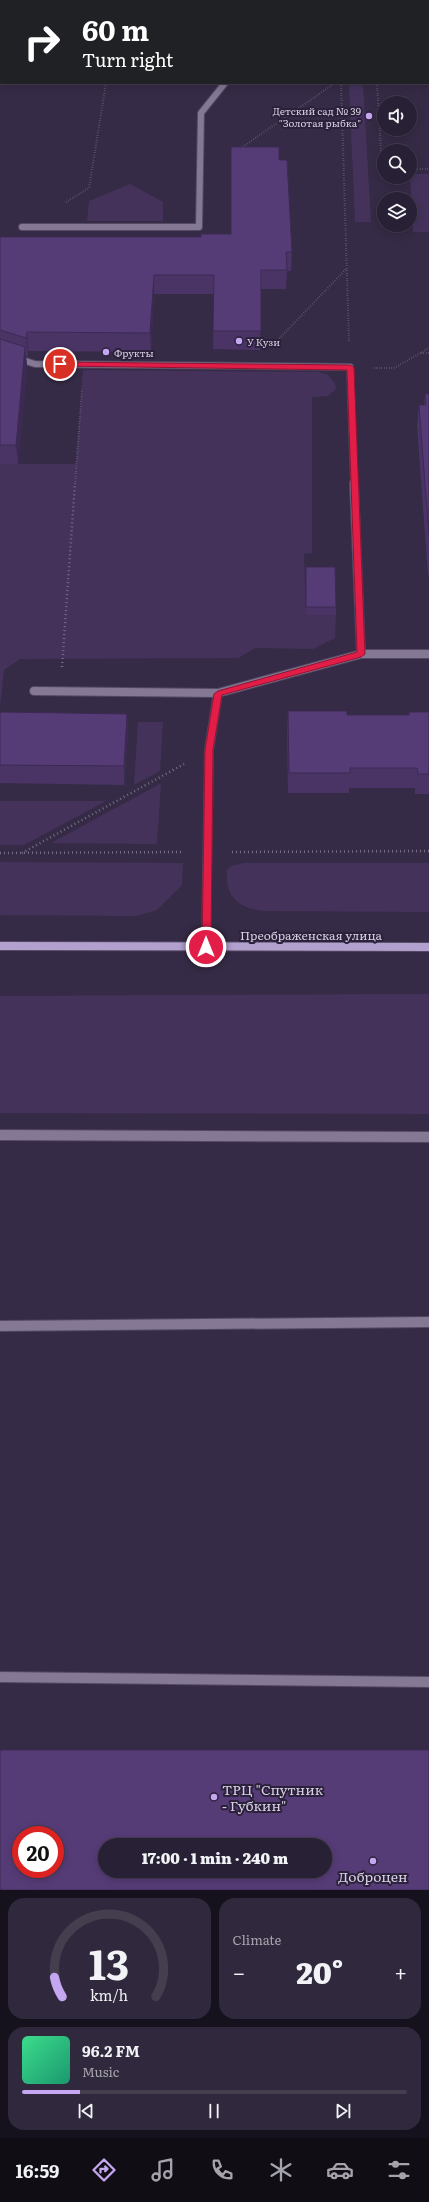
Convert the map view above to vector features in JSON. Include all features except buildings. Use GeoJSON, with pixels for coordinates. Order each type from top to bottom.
{"type":"FeatureCollection","features":[{"type":"Feature","properties":{"kind":"main road","name":"Преображенская улица"},"geometry":{"type":"LineString","coordinates":[[0,946],[429,947]]}},
{"type":"Feature","properties":{"kind":"lane"},"geometry":{"type":"LineString","coordinates":[[22,227],[199,227],[201,113],[224,84]]}},
{"type":"Feature","properties":{"kind":"lane"},"geometry":{"type":"LineString","coordinates":[[0,352],[35,364],[350,367],[361,654]]}},
{"type":"Feature","properties":{"kind":"lane"},"geometry":{"type":"LineString","coordinates":[[34,691],[218,694],[361,654],[429,654]]}},
{"type":"Feature","properties":{"kind":"lane"},"geometry":{"type":"LineString","coordinates":[[206,947],[209,750],[218,694]]}},
{"type":"Feature","properties":{"kind":"lane"},"geometry":{"type":"LineString","coordinates":[[0,1135],[429,1137]]}},
{"type":"Feature","properties":{"kind":"lane"},"geometry":{"type":"LineString","coordinates":[[0,1326],[429,1322]]}},
{"type":"Feature","properties":{"kind":"lane"},"geometry":{"type":"LineString","coordinates":[[0,1677],[429,1682]]}},
{"type":"Feature","properties":{"kind":"path"},"geometry":{"type":"LineString","coordinates":[[89,188],[106,84]]}},
{"type":"Feature","properties":{"kind":"path"},"geometry":{"type":"LineString","coordinates":[[239,150],[334,84]]}},
{"type":"Feature","properties":{"kind":"path"},"geometry":{"type":"LineString","coordinates":[[341,84],[350,367]]}},
{"type":"Feature","properties":{"kind":"path"},"geometry":{"type":"LineString","coordinates":[[377,84],[381,144]]}},
{"type":"Feature","properties":{"kind":"path"},"geometry":{"type":"LineString","coordinates":[[417,169],[429,169]]}},
{"type":"Feature","properties":{"kind":"path"},"geometry":{"type":"LineString","coordinates":[[394,368],[429,348]]}},
{"type":"Feature","properties":{"kind":"path"},"geometry":{"type":"LineString","coordinates":[[420,353],[429,353]]}},
{"type":"Feature","properties":{"kind":"path"},"geometry":{"type":"LineString","coordinates":[[60,692],[84,364]]}},
{"type":"Feature","properties":{"kind":"path"},"geometry":{"type":"LineString","coordinates":[[22,853],[209,750]]}},
{"type":"Feature","properties":{"kind":"shaded area"},"geometry":{"type":"Polygon","coordinates":[[[349,84],[363,84],[371,222],[355,222],[349,84]]]}},
{"type":"Feature","properties":{"kind":"shaded area"},"geometry":{"type":"Polygon","coordinates":[[[417,174],[429,174],[429,232],[417,232],[417,192],[411,192],[411,184],[417,184],[417,174]]]}},
{"type":"Feature","properties":{"kind":"shaded area"},"geometry":{"type":"Polygon","coordinates":[[[130,184],[163,202],[163,221],[87,221],[89,201],[130,184]]]}},
{"type":"Feature","properties":{"kind":"shaded area"},"geometry":{"type":"Polygon","coordinates":[[[83,370],[319,372],[328,375],[335,383],[336,389],[328,396],[312,397],[312,553],[304,554],[306,614],[336,615],[335,638],[313,649],[255,648],[238,658],[20,659],[4,670],[0,708],[0,464],[76,464],[83,370]]]}},
{"type":"Feature","properties":{"kind":"shaded area"},"geometry":{"type":"Polygon","coordinates":[[[138,722],[163,722],[160,771],[134,785],[138,722]]]}},
{"type":"Feature","properties":{"kind":"shaded area"},"geometry":{"type":"Polygon","coordinates":[[[160,784],[157,844],[51,843],[160,784]]]}},
{"type":"Feature","properties":{"kind":"shaded area"},"geometry":{"type":"Polygon","coordinates":[[[0,801],[106,801],[24,845],[0,845],[0,801]]]}},
{"type":"Feature","properties":{"kind":"shaded area"},"geometry":{"type":"Polygon","coordinates":[[[0,862],[183,863],[182,885],[157,910],[136,916],[0,915],[0,862]]]}},
{"type":"Feature","properties":{"kind":"shaded area"},"geometry":{"type":"Polygon","coordinates":[[[244,863],[429,863],[429,912],[264,911],[247,907],[235,900],[228,887],[227,879],[227,870],[231,866],[244,863]]]}},
{"type":"Feature","properties":{"kind":"shaded area"},"geometry":{"type":"Polygon","coordinates":[[[429,994],[429,1114],[0,1113],[0,996],[429,994]]]}},
{"type":"Feature","properties":{"kind":"place","name":"Детский сад № 39 \"Золотая рыбка\""},"geometry":{"type":"Point","coordinates":[369,116]}},
{"type":"Feature","properties":{"kind":"place","name":"У Кузи"},"geometry":{"type":"Point","coordinates":[239,341]}},
{"type":"Feature","properties":{"kind":"place","name":"Фрукты"},"geometry":{"type":"Point","coordinates":[106,352]}},
{"type":"Feature","properties":{"kind":"place","name":"ТРЦ \"Спутник - Губкин\""},"geometry":{"type":"Point","coordinates":[214,1797]}},
{"type":"Feature","properties":{"kind":"place","name":"Доброцен"},"geometry":{"type":"Point","coordinates":[373,1861]}},
{"type":"Feature","properties":{"kind":"route"},"geometry":{"type":"LineString","coordinates":[[60,364],[350,367],[361,654],[218,694],[209,750],[206,852],[206,947]]}}]}
